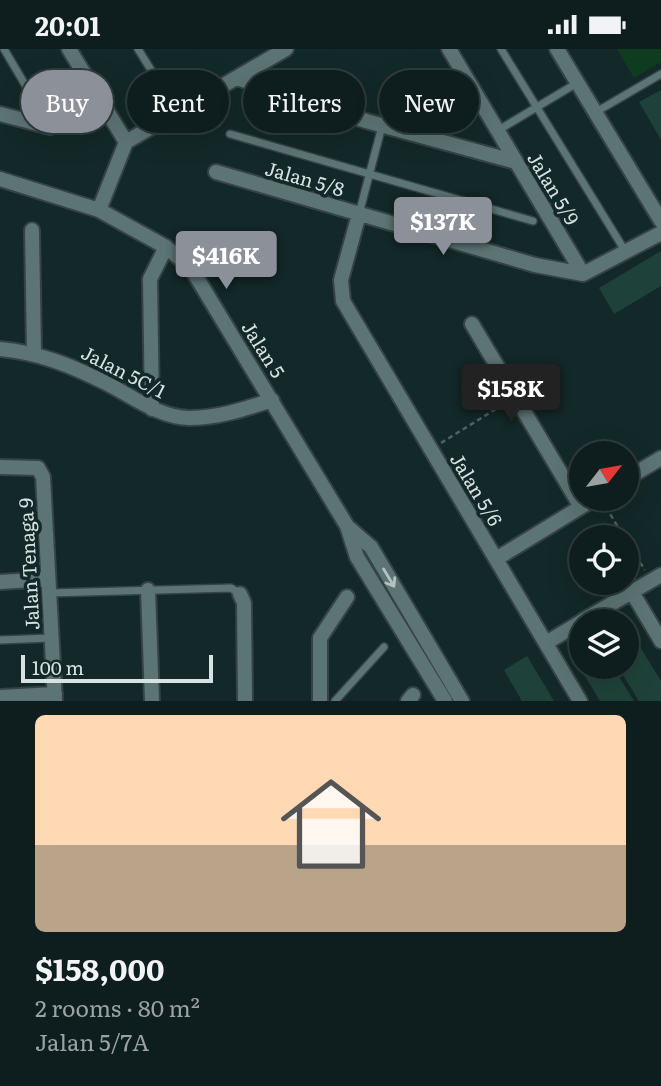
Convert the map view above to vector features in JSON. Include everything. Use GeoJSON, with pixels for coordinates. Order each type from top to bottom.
{"type":"FeatureCollection","features":[{"type":"Feature","properties":{"kind":"street"},"geometry":{"type":"LineString","coordinates":[[69,49],[126,142]]}},
{"type":"Feature","properties":{"kind":"street"},"geometry":{"type":"LineString","coordinates":[[229,83],[286,49]]}},
{"type":"Feature","properties":{"kind":"street","name":"Jalan 5/9"},"geometry":{"type":"LineString","coordinates":[[449,49],[583,274]]}},
{"type":"Feature","properties":{"kind":"street"},"geometry":{"type":"LineString","coordinates":[[557,49],[661,221]]}},
{"type":"Feature","properties":{"kind":"street"},"geometry":{"type":"LineString","coordinates":[[237,78],[379,124]]}},
{"type":"Feature","properties":{"kind":"street"},"geometry":{"type":"LineString","coordinates":[[0,114],[21,119]]}},
{"type":"Feature","properties":{"kind":"street"},"geometry":{"type":"LineString","coordinates":[[99,210],[126,142],[142,133]]}},
{"type":"Feature","properties":{"kind":"street"},"geometry":{"type":"LineString","coordinates":[[411,133],[516,162]]}},
{"type":"Feature","properties":{"kind":"street","name":"Jalan 5/8"},"geometry":{"type":"LineString","coordinates":[[216,172],[535,265],[583,274]]}},
{"type":"Feature","properties":{"kind":"street","name":"Jalan 5"},"geometry":{"type":"LineString","coordinates":[[0,179],[99,210],[166,247],[191,268],[346,526],[357,557],[445,701]]}},
{"type":"Feature","properties":{"kind":"street","name":"Jalan 5/6"},"geometry":{"type":"LineString","coordinates":[[359,214],[341,280],[343,301],[580,701]]}},
{"type":"Feature","properties":{"kind":"street"},"geometry":{"type":"LineString","coordinates":[[32,230],[34,352]]}},
{"type":"Feature","properties":{"kind":"street"},"geometry":{"type":"LineString","coordinates":[[583,274],[627,254],[661,233]]}},
{"type":"Feature","properties":{"kind":"street"},"geometry":{"type":"LineString","coordinates":[[152,409],[150,279],[166,247]]}},
{"type":"Feature","properties":{"kind":"street"},"geometry":{"type":"LineString","coordinates":[[472,324],[569,487]]}},
{"type":"Feature","properties":{"kind":"street","name":"Jalan 5C/1"},"geometry":{"type":"LineString","coordinates":[[0,349],[34,352],[72,366],[152,409],[188,418],[213,416],[272,400]]}},
{"type":"Feature","properties":{"kind":"street"},"geometry":{"type":"LineString","coordinates":[[639,471],[661,458]]}},
{"type":"Feature","properties":{"kind":"street","name":"Jalan Tenaga 9"},"geometry":{"type":"LineString","coordinates":[[0,467],[38,468],[43,477],[55,697]]}},
{"type":"Feature","properties":{"kind":"street"},"geometry":{"type":"LineString","coordinates":[[496,559],[574,511]]}},
{"type":"Feature","properties":{"kind":"street","name":"Jalan 5"},"geometry":{"type":"LineString","coordinates":[[346,526],[371,547],[462,701]]}},
{"type":"Feature","properties":{"kind":"street"},"geometry":{"type":"LineString","coordinates":[[639,588],[656,578]]}},
{"type":"Feature","properties":{"kind":"street"},"geometry":{"type":"LineString","coordinates":[[0,582],[49,586]]}},
{"type":"Feature","properties":{"kind":"street"},"geometry":{"type":"LineString","coordinates":[[148,590],[152,701]]}},
{"type":"Feature","properties":{"kind":"street"},"geometry":{"type":"LineString","coordinates":[[240,594],[244,603],[245,701]]}},
{"type":"Feature","properties":{"kind":"street"},"geometry":{"type":"LineString","coordinates":[[604,609],[627,595]]}},
{"type":"Feature","properties":{"kind":"street"},"geometry":{"type":"LineString","coordinates":[[634,595],[661,641]]}},
{"type":"Feature","properties":{"kind":"street"},"geometry":{"type":"LineString","coordinates":[[320,701],[320,638],[346,597]]}},
{"type":"Feature","properties":{"kind":"street"},"geometry":{"type":"LineString","coordinates":[[546,643],[569,630]]}},
{"type":"Feature","properties":{"kind":"street"},"geometry":{"type":"LineString","coordinates":[[0,697],[55,697]]}},
{"type":"Feature","properties":{"kind":"lane"},"geometry":{"type":"LineString","coordinates":[[4,49],[21,78]]}},
{"type":"Feature","properties":{"kind":"lane"},"geometry":{"type":"LineString","coordinates":[[138,49],[151,70]]}},
{"type":"Feature","properties":{"kind":"lane"},"geometry":{"type":"LineString","coordinates":[[501,49],[627,254]]}},
{"type":"Feature","properties":{"kind":"lane"},"geometry":{"type":"LineString","coordinates":[[596,112],[661,74]]}},
{"type":"Feature","properties":{"kind":"lane"},"geometry":{"type":"LineString","coordinates":[[498,131],[577,82]]}},
{"type":"Feature","properties":{"kind":"lane"},"geometry":{"type":"LineString","coordinates":[[359,214],[380,133]]}},
{"type":"Feature","properties":{"kind":"lane"},"geometry":{"type":"LineString","coordinates":[[230,134],[533,221]]}},
{"type":"Feature","properties":{"kind":"lane"},"geometry":{"type":"LineString","coordinates":[[49,586],[148,590],[231,588],[240,594]]}},
{"type":"Feature","properties":{"kind":"lane"},"geometry":{"type":"LineString","coordinates":[[0,640],[52,638]]}},
{"type":"Feature","properties":{"kind":"lane"},"geometry":{"type":"LineString","coordinates":[[335,701],[384,647]]}},
{"type":"Feature","properties":{"kind":"path"},"geometry":{"type":"LineString","coordinates":[[431,449],[516,397]]}},
{"type":"Feature","properties":{"kind":"path"},"geometry":{"type":"LineString","coordinates":[[639,557],[656,578]]}},
{"type":"Feature","properties":{"kind":"green space"},"geometry":{"type":"Polygon","coordinates":[[[617,49],[661,49],[661,62],[634,78],[617,49]]]}},
{"type":"Feature","properties":{"kind":"building"},"geometry":{"type":"Polygon","coordinates":[[[661,90],[661,140],[639,102],[661,90]]]}},
{"type":"Feature","properties":{"kind":"building"},"geometry":{"type":"Polygon","coordinates":[[[661,251],[661,286],[614,314],[599,288],[661,251]]]}},
{"type":"Feature","properties":{"kind":"building"},"geometry":{"type":"Polygon","coordinates":[[[639,645],[661,681],[661,701],[639,701],[625,679],[639,679],[639,645]]]}},
{"type":"Feature","properties":{"kind":"building"},"geometry":{"type":"Polygon","coordinates":[[[527,656],[554,701],[522,701],[504,670],[527,656]]]}},
{"type":"Feature","properties":{"kind":"building"},"geometry":{"type":"Polygon","coordinates":[[[587,679],[620,679],[634,701],[600,701],[587,679]]]}}]}
